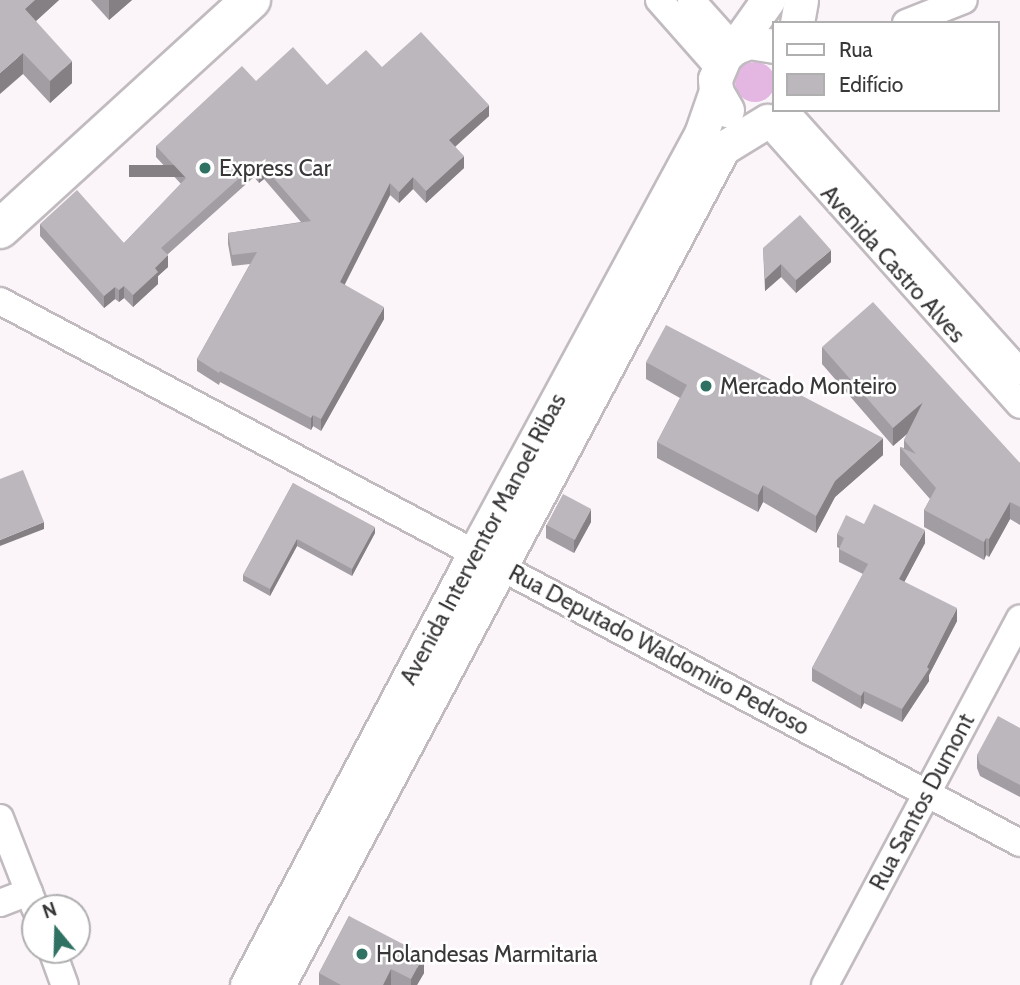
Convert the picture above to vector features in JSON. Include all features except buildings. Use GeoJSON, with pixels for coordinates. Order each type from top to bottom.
{"type":"FeatureCollection","features":[{"type":"Feature","properties":{"kind":"main road"},"geometry":{"type":"LineString","coordinates":[[0,229],[251,0]]}},
{"type":"Feature","properties":{"kind":"street"},"geometry":{"type":"LineString","coordinates":[[659,0],[723,69]]}},
{"type":"Feature","properties":{"kind":"street"},"geometry":{"type":"LineString","coordinates":[[691,0],[723,69],[723,106],[735,117],[751,122],[779,114]]}},
{"type":"Feature","properties":{"kind":"street","name":"Avenida Interventor Manoel Ribas"},"geometry":{"type":"LineString","coordinates":[[278,985],[487,559],[701,134],[723,69],[768,0]]}},
{"type":"Feature","properties":{"kind":"street"},"geometry":{"type":"LineString","coordinates":[[797,21],[801,0]]}},
{"type":"Feature","properties":{"kind":"street"},"geometry":{"type":"LineString","coordinates":[[911,21],[964,0]]}},
{"type":"Feature","properties":{"kind":"street"},"geometry":{"type":"LineString","coordinates":[[723,69],[749,42],[772,46]]}},
{"type":"Feature","properties":{"kind":"street","name":"Avenida Interventor Manoel Ribas"},"geometry":{"type":"LineString","coordinates":[[247,985],[723,148],[779,114]]}},
{"type":"Feature","properties":{"kind":"street","name":"Avenida Castro Alves"},"geometry":{"type":"LineString","coordinates":[[779,114],[935,295],[1020,405]]}},
{"type":"Feature","properties":{"kind":"street","name":"Avenida Castro Alves"},"geometry":{"type":"LineString","coordinates":[[935,295],[1020,372]]}},
{"type":"Feature","properties":{"kind":"street","name":"Rua Deputado Waldomiro Pedroso"},"geometry":{"type":"LineString","coordinates":[[0,301],[1020,843]]}},
{"type":"Feature","properties":{"kind":"street","name":"Rua Santos Dumont"},"geometry":{"type":"LineString","coordinates":[[825,985],[1020,619]]}},
{"type":"Feature","properties":{"kind":"street"},"geometry":{"type":"LineString","coordinates":[[0,818],[30,894]]}},
{"type":"Feature","properties":{"kind":"street"},"geometry":{"type":"LineString","coordinates":[[0,903],[21,901]]}},
{"type":"Feature","properties":{"kind":"street"},"geometry":{"type":"LineString","coordinates":[[57,964],[65,985]]}},
{"type":"Feature","properties":{"kind":"shaded area"},"geometry":{"type":"Polygon","coordinates":[[[755,62],[769,68],[772,72],[772,92],[769,96],[755,102],[741,96],[735,82],[741,68],[755,62]]]}},
{"type":"Feature","properties":{"kind":"place","name":"Express Car"},"geometry":{"type":"Point","coordinates":[205,168]}},
{"type":"Feature","properties":{"kind":"place","name":"Mercado Monteiro"},"geometry":{"type":"Point","coordinates":[706,386]}},
{"type":"Feature","properties":{"kind":"place","name":"Holandesas Marmitaria"},"geometry":{"type":"Point","coordinates":[362,954]}}]}
